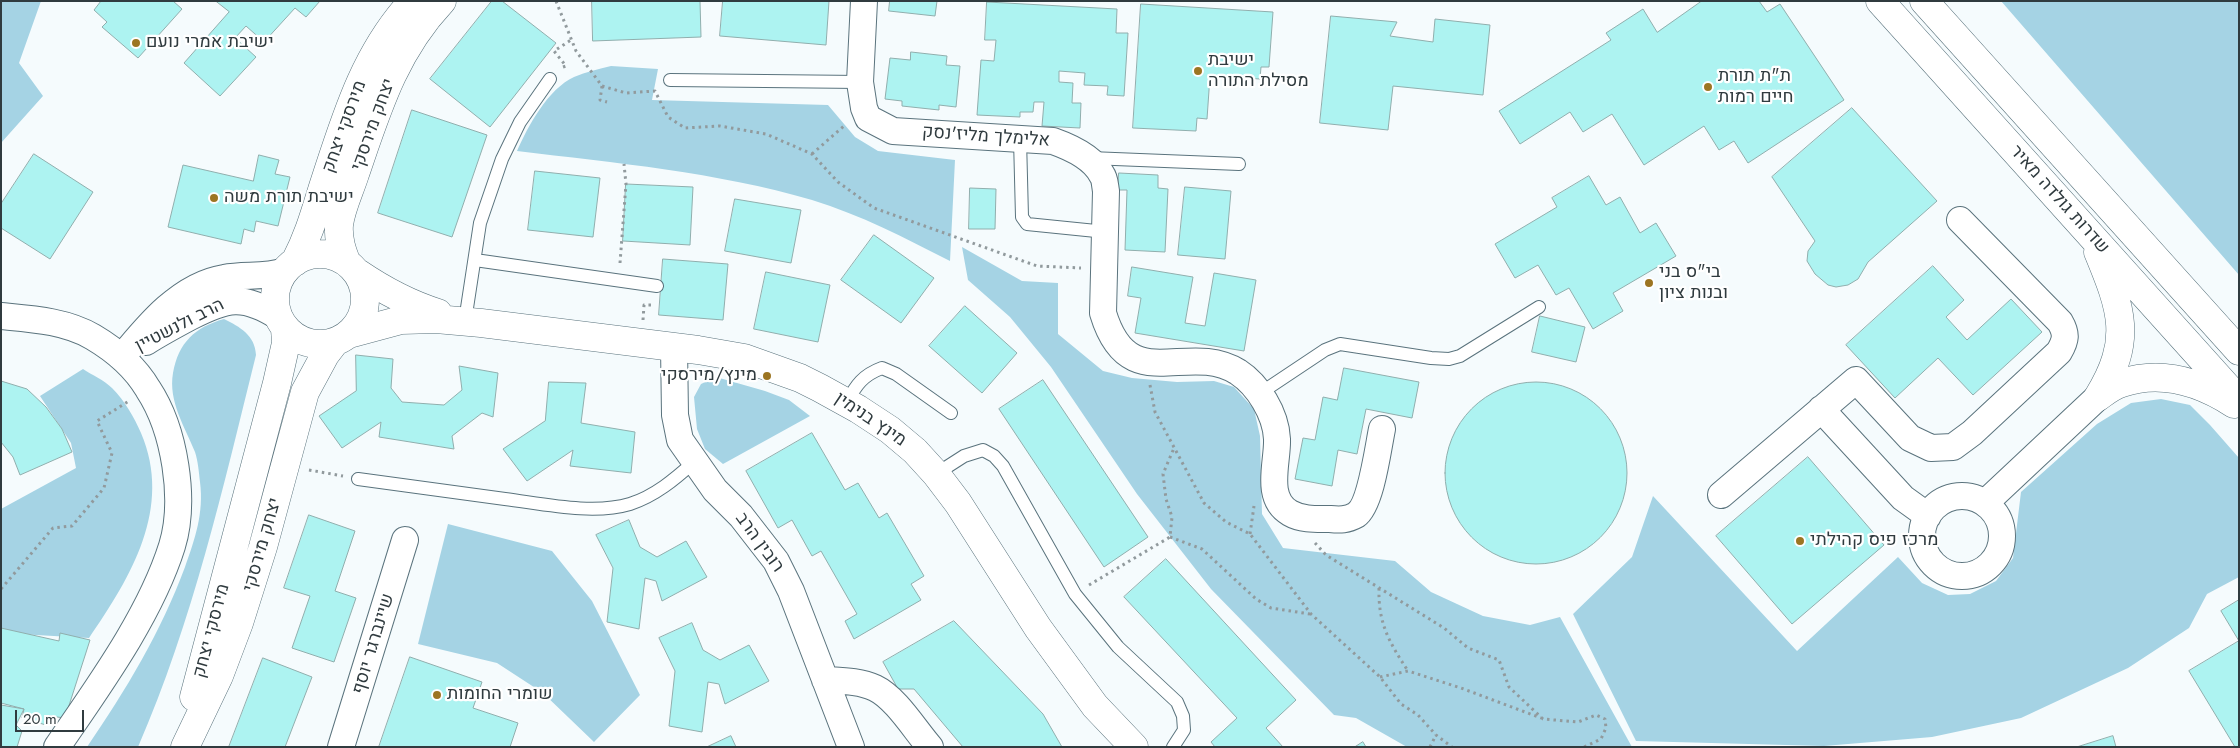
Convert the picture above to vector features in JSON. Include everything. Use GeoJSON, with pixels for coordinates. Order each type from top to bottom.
{"type":"FeatureCollection","features":[{"type":"Feature","properties":{"kind":"street","name":"מירסקי יצחק"},"geometry":{"type":"LineString","coordinates":[[290,266],[308,238],[344,126],[373,55],[394,21],[413,1]]}},
{"type":"Feature","properties":{"kind":"street","name":"יצחק מירסקי"},"geometry":{"type":"LineString","coordinates":[[352,267],[339,242],[339,223],[369,134],[402,52],[427,17],[442,1]]}},
{"type":"Feature","properties":{"kind":"street"},"geometry":{"type":"LineString","coordinates":[[864,1],[860,82],[864,108]]}},
{"type":"Feature","properties":{"kind":"street","name":"שדרות גולדה מאיר"},"geometry":{"type":"LineString","coordinates":[[1880,1],[2239,400]]}},
{"type":"Feature","properties":{"kind":"street","name":"שדרות גולדה מאיר"},"geometry":{"type":"LineString","coordinates":[[1924,1],[2239,351]]}},
{"type":"Feature","properties":{"kind":"street","name":"אלימלך מליז'נסק"},"geometry":{"type":"LineString","coordinates":[[864,108],[868,118],[893,131],[1053,141],[1071,148],[1086,158],[1102,175],[1106,191],[1103,313],[1109,332],[1119,348],[1133,357],[1148,362],[1206,363],[1224,366],[1238,373],[1259,394],[1273,418],[1277,438],[1274,472],[1275,490],[1279,504],[1289,512],[1303,518],[1345,520],[1358,514],[1366,501],[1382,429]]}},
{"type":"Feature","properties":{"kind":"street"},"geometry":{"type":"LineString","coordinates":[[1721,495],[1856,380],[1910,438],[1931,448],[1953,447],[1972,433],[2059,352],[2065,342],[2066,332],[2060,322],[1960,220]]}},
{"type":"Feature","properties":{"kind":"street"},"geometry":{"type":"LineString","coordinates":[[2090,235],[2114,293],[2121,334],[2121,346],[2114,367],[2098,396]]}},
{"type":"Feature","properties":{"kind":"street"},"geometry":{"type":"LineString","coordinates":[[321,253],[334,256],[393,295],[418,307],[466,322],[436,319],[401,320],[322,344],[308,343],[296,337],[282,323],[275,305],[275,293],[278,281],[290,266],[307,256],[321,253]]}},
{"type":"Feature","properties":{"kind":"street","name":"הרב ולנשטיין"},"geometry":{"type":"LineString","coordinates":[[122,357],[145,329],[167,308],[196,287],[212,280],[227,277],[262,276],[290,266]]}},
{"type":"Feature","properties":{"kind":"street"},"geometry":{"type":"LineString","coordinates":[[342,338],[358,324],[364,312],[366,298],[364,284],[352,267]]}},
{"type":"Feature","properties":{"kind":"street","name":"הרב ולנשטיין"},"geometry":{"type":"LineString","coordinates":[[122,357],[154,337],[220,303],[239,300],[251,302],[262,306],[282,323]]}},
{"type":"Feature","properties":{"kind":"street"},"geometry":{"type":"LineString","coordinates":[[1,316],[38,320],[76,330],[92,337],[122,357],[148,389],[169,439],[175,464],[177,524],[171,547],[154,589],[128,639],[57,747]]}},
{"type":"Feature","properties":{"kind":"street","name":"מינץ בנימין"},"geometry":{"type":"LineString","coordinates":[[466,322],[674,347],[744,358],[800,378],[846,402],[890,430],[915,451],[936,474],[958,503],[1038,628],[1095,706],[1134,747]]}},
{"type":"Feature","properties":{"kind":"street","name":"יצחק מירסקי"},"geometry":{"type":"LineString","coordinates":[[243,515],[283,357],[282,323]]}},
{"type":"Feature","properties":{"kind":"street","name":"יצחק מירסקי"},"geometry":{"type":"LineString","coordinates":[[185,747],[219,676],[239,623],[306,392],[342,338]]}},
{"type":"Feature","properties":{"kind":"street","name":"רובין הרב"},"geometry":{"type":"LineString","coordinates":[[674,347],[674,415],[680,440],[715,490],[758,536],[776,561],[790,591],[851,747]]}},
{"type":"Feature","properties":{"kind":"street"},"geometry":{"type":"LineString","coordinates":[[1985,503],[2098,396],[2120,383],[2145,378],[2175,378],[2194,384],[2239,407]]}},
{"type":"Feature","properties":{"kind":"street"},"geometry":{"type":"LineString","coordinates":[[1821,409],[1903,498],[1928,516]]}},
{"type":"Feature","properties":{"kind":"street"},"geometry":{"type":"LineString","coordinates":[[1962,496],[1976,498],[1985,503],[1994,512],[2001,524],[2003,538],[1999,552],[1992,564],[1980,573],[1960,577],[1946,574],[1935,567],[1926,556],[1921,536],[1924,522],[1928,516],[1942,501],[1962,496]]}},
{"type":"Feature","properties":{"kind":"street","name":"מירסקי יצחק"},"geometry":{"type":"LineString","coordinates":[[180,747],[243,515]]}},
{"type":"Feature","properties":{"kind":"street","name":"שיינברגר יוסף"},"geometry":{"type":"LineString","coordinates":[[341,747],[405,540]]}},
{"type":"Feature","properties":{"kind":"street"},"geometry":{"type":"LineString","coordinates":[[825,680],[856,682],[876,688],[892,701],[930,747]]}},
{"type":"Feature","properties":{"kind":"lane"},"geometry":{"type":"LineString","coordinates":[[466,322],[480,224],[502,159],[520,122],[550,79]]}},
{"type":"Feature","properties":{"kind":"lane"},"geometry":{"type":"LineString","coordinates":[[670,80],[860,82]]}},
{"type":"Feature","properties":{"kind":"lane"},"geometry":{"type":"LineString","coordinates":[[1020,139],[1022,217],[1027,224],[1106,232]]}},
{"type":"Feature","properties":{"kind":"lane"},"geometry":{"type":"LineString","coordinates":[[1086,158],[1239,164]]}},
{"type":"Feature","properties":{"kind":"lane"},"geometry":{"type":"LineString","coordinates":[[475,260],[657,286]]}},
{"type":"Feature","properties":{"kind":"lane"},"geometry":{"type":"LineString","coordinates":[[1259,394],[1325,350],[1340,344],[1431,358],[1450,359],[1460,356],[1539,307]]}},
{"type":"Feature","properties":{"kind":"lane"},"geometry":{"type":"LineString","coordinates":[[846,402],[857,383],[869,373],[882,368],[896,374],[951,413]]}},
{"type":"Feature","properties":{"kind":"lane"},"geometry":{"type":"LineString","coordinates":[[936,474],[964,456],[983,450],[994,456],[1003,466],[1075,594],[1118,647],[1176,702],[1183,716],[1184,730],[1173,747]]}},
{"type":"Feature","properties":{"kind":"lane"},"geometry":{"type":"LineString","coordinates":[[358,479],[534,503],[602,510],[631,503],[652,494],[672,481],[694,462]]}},
{"type":"Feature","properties":{"kind":"path"},"geometry":{"type":"LineString","coordinates":[[556,1],[576,51],[602,86],[626,93],[655,91],[668,117],[685,128],[720,126],[766,134],[812,154],[838,182],[874,208],[1037,266],[1104,269]]}},
{"type":"Feature","properties":{"kind":"path"},"geometry":{"type":"LineString","coordinates":[[566,66],[554,51],[572,40]]}},
{"type":"Feature","properties":{"kind":"path"},"geometry":{"type":"LineString","coordinates":[[602,86],[600,100],[607,102]]}},
{"type":"Feature","properties":{"kind":"path"},"geometry":{"type":"LineString","coordinates":[[812,154],[864,108]]}},
{"type":"Feature","properties":{"kind":"path"},"geometry":{"type":"LineString","coordinates":[[618,280],[623,242],[626,184],[624,164]]}},
{"type":"Feature","properties":{"kind":"path"},"geometry":{"type":"LineString","coordinates":[[1148,362],[1155,412],[1204,504],[1226,522],[1250,534],[1311,614],[1380,677],[1402,704],[1418,715],[1436,735],[1452,747]]}},
{"type":"Feature","properties":{"kind":"path"},"geometry":{"type":"LineString","coordinates":[[1,589],[54,528],[72,526],[104,488],[112,453],[98,422],[148,389]]}},
{"type":"Feature","properties":{"kind":"path"},"geometry":{"type":"LineString","coordinates":[[1170,537],[1172,517],[1166,498],[1163,474],[1174,447]]}},
{"type":"Feature","properties":{"kind":"path"},"geometry":{"type":"LineString","coordinates":[[285,466],[358,479]]}},
{"type":"Feature","properties":{"kind":"path"},"geometry":{"type":"LineString","coordinates":[[1303,518],[1314,542],[1326,555],[1444,628],[1468,648],[1499,660],[1509,687],[1544,719]]}},
{"type":"Feature","properties":{"kind":"path"},"geometry":{"type":"LineString","coordinates":[[1075,594],[1170,537]]}},
{"type":"Feature","properties":{"kind":"path"},"geometry":{"type":"LineString","coordinates":[[1170,537],[1202,549],[1256,599],[1271,608],[1311,614]]}},
{"type":"Feature","properties":{"kind":"path"},"geometry":{"type":"LineString","coordinates":[[1379,587],[1378,610],[1390,644],[1408,671]]}},
{"type":"Feature","properties":{"kind":"path"},"geometry":{"type":"LineString","coordinates":[[1380,677],[1408,671],[1544,719],[1578,722],[1596,715],[1605,719],[1606,728],[1601,739],[1584,747]]}},
{"type":"Feature","properties":{"kind":"path"},"geometry":{"type":"LineString","coordinates":[[1430,747],[1436,735]]}},
{"type":"Feature","properties":{"kind":"shaded area"},"geometry":{"type":"Polygon","coordinates":[[[1,1],[41,1],[19,63],[43,96],[1,143],[1,1]]]}},
{"type":"Feature","properties":{"kind":"shaded area"},"geometry":{"type":"Polygon","coordinates":[[[2001,1],[2239,1],[2239,275],[2001,1]]]}},
{"type":"Feature","properties":{"kind":"shaded area"},"geometry":{"type":"Polygon","coordinates":[[[611,66],[658,69],[652,100],[828,105],[855,137],[878,151],[955,160],[950,261],[848,213],[776,190],[703,175],[517,151],[540,109],[556,90],[574,77],[611,66]]]}},
{"type":"Feature","properties":{"kind":"shaded area"},"geometry":{"type":"Polygon","coordinates":[[[962,247],[1022,281],[1058,283],[1058,334],[1103,371],[1132,378],[1177,382],[1214,381],[1234,387],[1254,409],[1260,436],[1262,514],[1283,548],[1395,561],[1431,592],[1483,616],[1530,625],[1560,617],[1632,747],[1407,747],[1356,718],[1334,715],[1211,589],[1137,494],[1051,367],[1010,317],[968,280],[962,247]]]}},
{"type":"Feature","properties":{"kind":"shaded area"},"geometry":{"type":"Polygon","coordinates":[[[224,319],[246,332],[253,342],[256,355],[219,504],[191,603],[158,699],[138,747],[87,747],[142,660],[165,615],[192,546],[198,526],[201,504],[198,463],[175,404],[172,383],[173,373],[179,353],[190,338],[204,327],[224,319]]]}},
{"type":"Feature","properties":{"kind":"shaded area"},"geometry":{"type":"Polygon","coordinates":[[[83,369],[105,382],[117,393],[129,409],[141,433],[150,461],[152,488],[150,515],[143,541],[119,591],[89,638],[1,633],[1,509],[76,468],[71,443],[40,396],[83,369]]]}},
{"type":"Feature","properties":{"kind":"shaded area"},"geometry":{"type":"Polygon","coordinates":[[[716,377],[789,400],[810,416],[723,464],[705,449],[697,429],[694,397],[701,384],[716,377]]]}},
{"type":"Feature","properties":{"kind":"shaded area"},"geometry":{"type":"Polygon","coordinates":[[[2161,399],[2190,405],[2239,458],[2239,577],[2207,594],[2189,628],[2128,668],[2021,718],[1932,737],[1824,746],[1636,741],[1573,614],[1632,557],[1653,496],[1797,651],[1898,557],[1922,583],[1948,595],[1970,594],[1996,581],[2013,558],[2021,492],[2097,424],[2131,403],[2161,399]]]}},
{"type":"Feature","properties":{"kind":"shaded area"},"geometry":{"type":"Polygon","coordinates":[[[448,524],[552,551],[592,601],[640,695],[594,742],[543,693],[497,663],[418,644],[448,524]]]}},
{"type":"Feature","properties":{"kind":"building","name":"ישיבת אמרי נועם"},"geometry":{"type":"Polygon","coordinates":[[[101,1],[173,1],[182,9],[138,58],[102,27],[107,22],[94,10],[101,1]]]}},
{"type":"Feature","properties":{"kind":"building"},"geometry":{"type":"Polygon","coordinates":[[[216,1],[320,1],[306,17],[295,8],[264,42],[246,26],[235,38],[256,57],[220,96],[184,63],[229,12],[216,1]]]}},
{"type":"Feature","properties":{"kind":"building"},"geometry":{"type":"Polygon","coordinates":[[[492,1],[502,1],[556,43],[490,127],[430,79],[492,1]]]}},
{"type":"Feature","properties":{"kind":"building"},"geometry":{"type":"Polygon","coordinates":[[[592,1],[700,1],[701,37],[593,41],[592,1]]]}},
{"type":"Feature","properties":{"kind":"building"},"geometry":{"type":"Polygon","coordinates":[[[723,1],[829,1],[826,45],[720,36],[723,1]]]}},
{"type":"Feature","properties":{"kind":"building"},"geometry":{"type":"Polygon","coordinates":[[[890,1],[937,1],[935,16],[889,11],[890,1]]]}},
{"type":"Feature","properties":{"kind":"building"},"geometry":{"type":"Polygon","coordinates":[[[1702,1],[1759,1],[1767,12],[1780,4],[1844,100],[1748,163],[1734,141],[1719,150],[1704,126],[1644,165],[1612,114],[1583,132],[1570,112],[1520,144],[1499,111],[1611,40],[1606,33],[1643,9],[1657,32],[1702,1]]]}},
{"type":"Feature","properties":{"kind":"building"},"geometry":{"type":"Polygon","coordinates":[[[987,2],[1117,9],[1116,33],[1128,33],[1124,96],[1107,95],[1108,86],[1084,85],[1085,73],[1059,71],[1059,82],[1073,83],[1072,103],[1081,103],[1080,128],[1042,126],[1044,102],[1034,102],[1033,112],[1020,112],[1020,117],[977,115],[981,60],[994,61],[996,40],[985,40],[987,2]]]}},
{"type":"Feature","properties":{"kind":"building","name":"ישיבת מסילת התורה"},"geometry":{"type":"Polygon","coordinates":[[[1141,4],[1273,12],[1269,67],[1261,67],[1260,79],[1210,76],[1207,119],[1197,118],[1196,131],[1133,128],[1141,4]]]}},
{"type":"Feature","properties":{"kind":"building"},"geometry":{"type":"Polygon","coordinates":[[[1331,16],[1397,22],[1390,36],[1433,42],[1435,19],[1490,25],[1483,95],[1393,86],[1388,130],[1320,123],[1331,16]]]}},
{"type":"Feature","properties":{"kind":"building"},"geometry":{"type":"Polygon","coordinates":[[[911,52],[947,56],[946,65],[960,66],[956,107],[939,105],[939,110],[902,106],[902,101],[885,99],[890,58],[910,60],[911,52]]]}},
{"type":"Feature","properties":{"kind":"building"},"geometry":{"type":"Polygon","coordinates":[[[1852,108],[1937,201],[1868,262],[1858,279],[1848,285],[1836,287],[1828,285],[1815,274],[1807,261],[1808,251],[1815,241],[1772,177],[1852,108]]]}},
{"type":"Feature","properties":{"kind":"building"},"geometry":{"type":"Polygon","coordinates":[[[412,110],[487,135],[452,237],[378,213],[412,110]]]}},
{"type":"Feature","properties":{"kind":"building"},"geometry":{"type":"Polygon","coordinates":[[[34,154],[93,192],[50,259],[1,228],[1,204],[34,154]]]}},
{"type":"Feature","properties":{"kind":"building"},"geometry":{"type":"Polygon","coordinates":[[[259,155],[279,160],[275,174],[290,177],[278,226],[256,221],[254,232],[244,229],[241,244],[168,227],[183,165],[253,181],[259,155]]]}},
{"type":"Feature","properties":{"kind":"building"},"geometry":{"type":"Polygon","coordinates":[[[535,171],[600,178],[593,237],[528,230],[535,171]]]}},
{"type":"Feature","properties":{"kind":"building"},"geometry":{"type":"Polygon","coordinates":[[[1119,173],[1158,175],[1158,188],[1168,189],[1165,252],[1125,250],[1127,190],[1118,190],[1119,173]]]}},
{"type":"Feature","properties":{"kind":"building"},"geometry":{"type":"Polygon","coordinates":[[[1589,176],[1606,205],[1620,197],[1640,233],[1656,223],[1676,256],[1613,293],[1623,311],[1593,329],[1569,288],[1556,295],[1538,265],[1515,278],[1495,244],[1557,207],[1552,198],[1589,176]]]}},
{"type":"Feature","properties":{"kind":"building"},"geometry":{"type":"Polygon","coordinates":[[[626,184],[693,187],[690,245],[623,241],[626,184]]]}},
{"type":"Feature","properties":{"kind":"building"},"geometry":{"type":"Polygon","coordinates":[[[1185,187],[1231,191],[1225,259],[1178,255],[1185,187]]]}},
{"type":"Feature","properties":{"kind":"building"},"geometry":{"type":"Polygon","coordinates":[[[970,188],[996,189],[995,229],[969,229],[970,188]]]}},
{"type":"Feature","properties":{"kind":"building"},"geometry":{"type":"Polygon","coordinates":[[[735,199],[801,210],[791,263],[725,251],[735,199]]]}},
{"type":"Feature","properties":{"kind":"building"},"geometry":{"type":"Polygon","coordinates":[[[874,235],[934,278],[901,323],[841,280],[874,235]]]}},
{"type":"Feature","properties":{"kind":"building"},"geometry":{"type":"Polygon","coordinates":[[[663,259],[728,264],[723,320],[659,315],[663,259]]]}},
{"type":"Feature","properties":{"kind":"building"},"geometry":{"type":"Polygon","coordinates":[[[1933,266],[1964,300],[1946,317],[1967,340],[2011,299],[2042,332],[1973,395],[1938,358],[1895,398],[1846,345],[1933,266]]]}},
{"type":"Feature","properties":{"kind":"building"},"geometry":{"type":"Polygon","coordinates":[[[1132,267],[1193,277],[1185,323],[1205,326],[1214,273],[1256,280],[1244,351],[1135,333],[1141,298],[1128,296],[1132,267]]]}},
{"type":"Feature","properties":{"kind":"building"},"geometry":{"type":"Polygon","coordinates":[[[766,272],[830,285],[818,342],[754,329],[766,272]]]}},
{"type":"Feature","properties":{"kind":"building"},"geometry":{"type":"Polygon","coordinates":[[[965,306],[1017,353],[982,393],[929,346],[965,306]]]}},
{"type":"Feature","properties":{"kind":"building"},"geometry":{"type":"Polygon","coordinates":[[[1540,316],[1585,327],[1576,362],[1532,352],[1540,316]]]}},
{"type":"Feature","properties":{"kind":"building"},"geometry":{"type":"Polygon","coordinates":[[[356,355],[393,359],[391,388],[402,402],[444,405],[462,390],[459,366],[498,373],[493,417],[482,413],[452,436],[454,449],[379,437],[381,422],[342,448],[319,416],[356,391],[356,355]]]}},
{"type":"Feature","properties":{"kind":"building"},"geometry":{"type":"Polygon","coordinates":[[[1344,368],[1419,382],[1412,418],[1366,409],[1357,454],[1338,450],[1332,486],[1295,479],[1303,438],[1315,440],[1323,397],[1337,400],[1344,368]]]}},
{"type":"Feature","properties":{"kind":"building"},"geometry":{"type":"Polygon","coordinates":[[[1043,380],[1148,537],[1104,567],[999,409],[1043,380]]]}},
{"type":"Feature","properties":{"kind":"building"},"geometry":{"type":"Polygon","coordinates":[[[1,381],[27,389],[46,407],[62,429],[72,452],[20,475],[13,457],[1,442],[1,381]]]}},
{"type":"Feature","properties":{"kind":"building"},"geometry":{"type":"Polygon","coordinates":[[[549,382],[586,383],[581,423],[635,432],[631,473],[570,466],[573,450],[527,481],[503,449],[545,421],[549,382]]]}},
{"type":"Feature","properties":{"kind":"building"},"geometry":{"type":"Polygon","coordinates":[[[1545,382],[1554,383],[1579,392],[1601,408],[1617,430],[1626,455],[1626,491],[1617,516],[1601,538],[1579,554],[1554,563],[1527,564],[1518,563],[1493,554],[1478,544],[1465,531],[1455,516],[1446,491],[1445,464],[1446,455],[1455,430],[1465,415],[1478,402],[1493,392],[1518,383],[1545,382]]]}},
{"type":"Feature","properties":{"kind":"building"},"geometry":{"type":"Polygon","coordinates":[[[812,433],[845,490],[858,483],[879,518],[887,513],[924,576],[911,584],[921,600],[854,639],[845,621],[857,614],[821,551],[812,556],[792,520],[778,528],[746,471],[812,433]]]}},
{"type":"Feature","properties":{"kind":"building","name":"מרכז פיס קהילתי"},"geometry":{"type":"Polygon","coordinates":[[[1808,457],[1884,545],[1792,624],[1716,536],[1808,457]]]}},
{"type":"Feature","properties":{"kind":"building"},"geometry":{"type":"Polygon","coordinates":[[[309,515],[355,531],[335,591],[356,598],[334,662],[292,648],[310,596],[284,588],[309,515]]]}},
{"type":"Feature","properties":{"kind":"building"},"geometry":{"type":"Polygon","coordinates":[[[629,520],[640,547],[657,557],[686,541],[707,577],[662,601],[656,581],[645,578],[639,629],[607,622],[613,568],[596,535],[629,520]]]}},
{"type":"Feature","properties":{"kind":"building"},"geometry":{"type":"Polygon","coordinates":[[[1166,559],[1296,700],[1266,728],[1283,747],[1215,747],[1211,742],[1237,718],[1124,597],[1166,559]]]}},
{"type":"Feature","properties":{"kind":"building"},"geometry":{"type":"Polygon","coordinates":[[[2239,600],[2239,641],[2221,611],[2239,600]]]}},
{"type":"Feature","properties":{"kind":"building"},"geometry":{"type":"Polygon","coordinates":[[[954,621],[1043,714],[1062,747],[963,747],[914,689],[898,689],[883,662],[954,621]]]}},
{"type":"Feature","properties":{"kind":"building"},"geometry":{"type":"Polygon","coordinates":[[[692,623],[703,650],[720,660],[749,645],[769,681],[725,704],[719,684],[708,682],[702,732],[669,726],[675,671],[659,638],[692,623]]]}},
{"type":"Feature","properties":{"kind":"building"},"geometry":{"type":"Polygon","coordinates":[[[1,628],[59,641],[60,633],[90,640],[65,718],[49,716],[46,725],[22,718],[24,709],[1,703],[1,628]]]}},
{"type":"Feature","properties":{"kind":"building"},"geometry":{"type":"Polygon","coordinates":[[[2239,641],[2239,747],[2235,747],[2189,671],[2239,641]]]}},
{"type":"Feature","properties":{"kind":"building","name":"שומרי החומות"},"geometry":{"type":"Polygon","coordinates":[[[410,657],[482,682],[473,708],[518,723],[510,747],[379,747],[410,657]]]}},
{"type":"Feature","properties":{"kind":"building"},"geometry":{"type":"Polygon","coordinates":[[[263,658],[312,677],[285,747],[229,747],[263,658]]]}},
{"type":"Feature","properties":{"kind":"building"},"geometry":{"type":"Polygon","coordinates":[[[1,705],[24,709],[16,725],[22,731],[17,747],[1,747],[1,705]]]}},
{"type":"Feature","properties":{"kind":"building"},"geometry":{"type":"Polygon","coordinates":[[[731,736],[736,747],[707,747],[731,736]]]}},
{"type":"Feature","properties":{"kind":"building"},"geometry":{"type":"Polygon","coordinates":[[[2113,736],[2116,747],[2077,747],[2113,736]]]}},
{"type":"Feature","properties":{"kind":"building"},"geometry":{"type":"Polygon","coordinates":[[[1363,742],[1366,747],[1355,747],[1363,742]]]}},
{"type":"Feature","properties":{"kind":"place","name":"ישיבת אמרי נועם"},"geometry":{"type":"Point","coordinates":[136,43]}},
{"type":"Feature","properties":{"kind":"place","name":"ישיבת מסילת התורה"},"geometry":{"type":"Point","coordinates":[1198,71]}},
{"type":"Feature","properties":{"kind":"place","name":"ת\"ת תורת חיים רמות"},"geometry":{"type":"Point","coordinates":[1708,87]}},
{"type":"Feature","properties":{"kind":"place","name":"ישיבת תורת משה"},"geometry":{"type":"Point","coordinates":[214,198]}},
{"type":"Feature","properties":{"kind":"place","name":"בי\"ס בני ובנות ציון"},"geometry":{"type":"Point","coordinates":[1649,283]}},
{"type":"Feature","properties":{"kind":"place","name":"מינץ/מירסקי"},"geometry":{"type":"Point","coordinates":[767,376]}},
{"type":"Feature","properties":{"kind":"place","name":"מרכז פיס קהילתי"},"geometry":{"type":"Point","coordinates":[1800,541]}},
{"type":"Feature","properties":{"kind":"place","name":"שומרי החומות"},"geometry":{"type":"Point","coordinates":[437,695]}}]}
